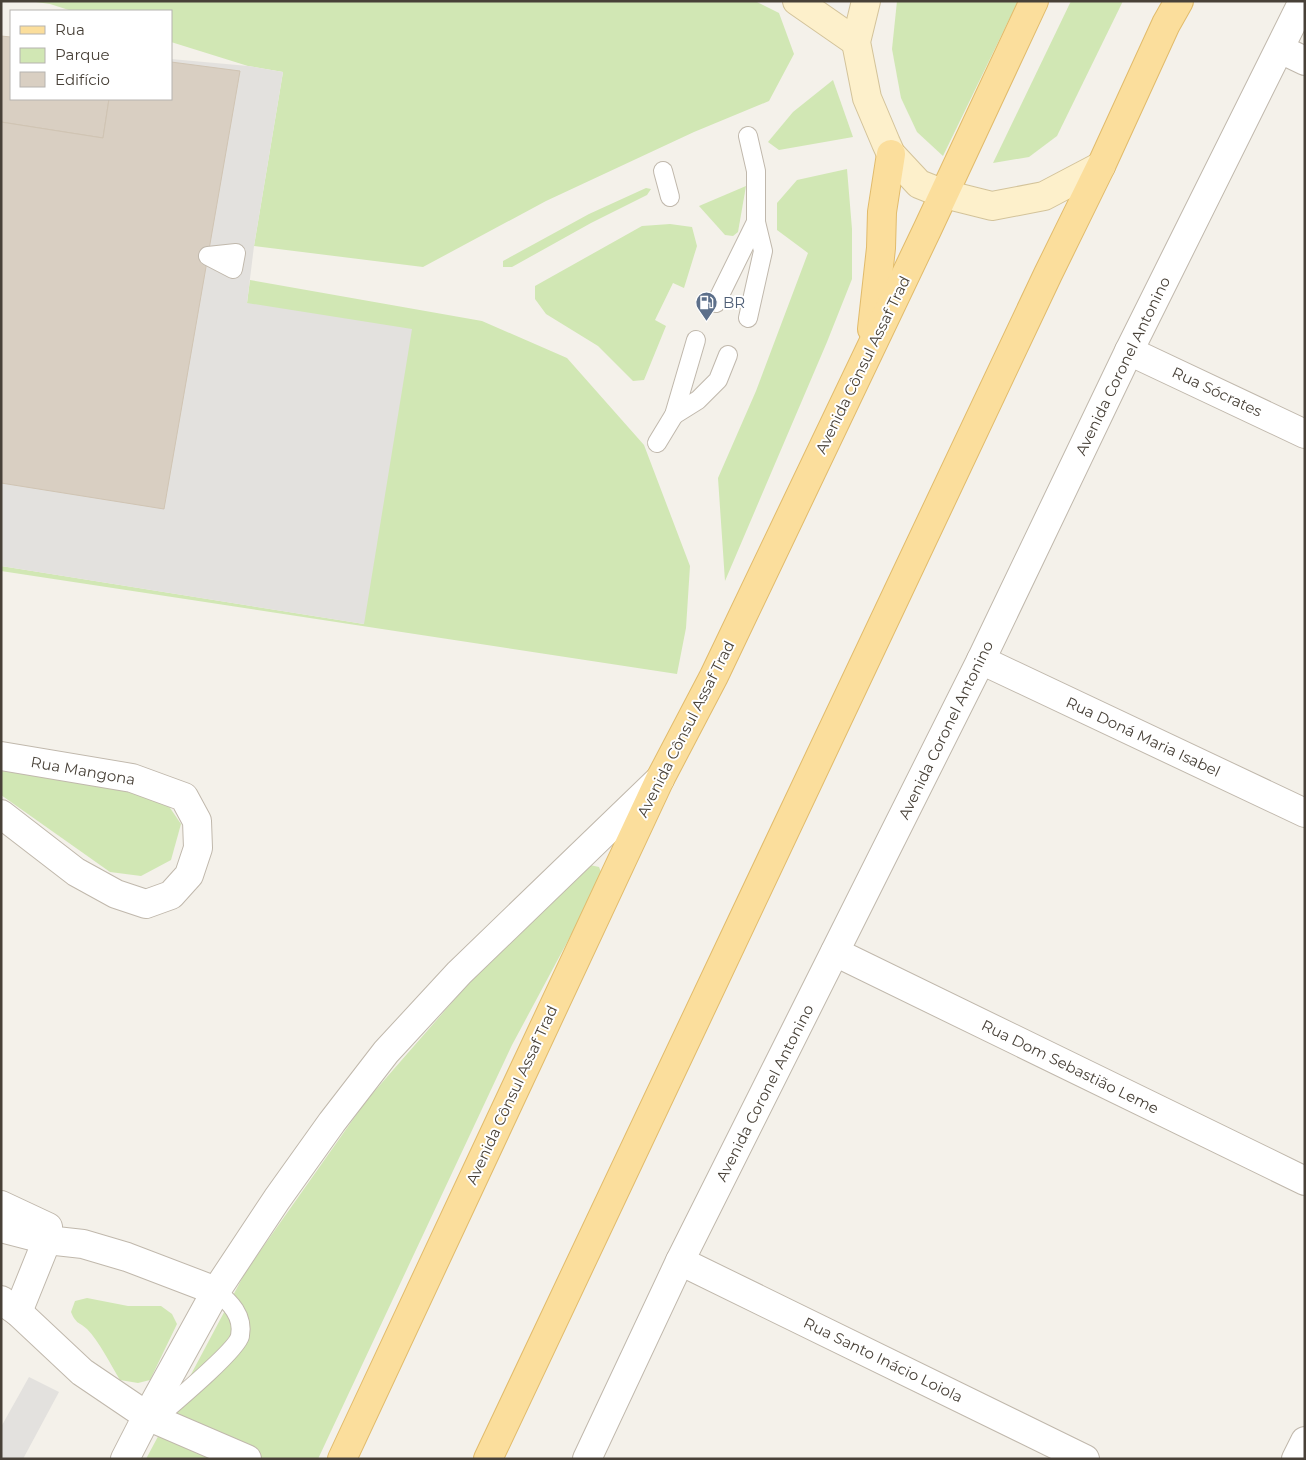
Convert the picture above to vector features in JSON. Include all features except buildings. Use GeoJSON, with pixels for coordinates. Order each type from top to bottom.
{"type":"FeatureCollection","features":[{"type":"Feature","properties":{"kind":"main road"},"geometry":{"type":"LineString","coordinates":[[797,1],[856,42]]}},
{"type":"Feature","properties":{"kind":"main road"},"geometry":{"type":"LineString","coordinates":[[866,1],[856,42],[867,98],[891,154],[918,184],[944,194],[992,206],[1044,196],[1101,166]]}},
{"type":"Feature","properties":{"kind":"main road","name":"Avenida Cônsul Assaf Trad"},"geometry":{"type":"LineString","coordinates":[[342,1459],[660,779],[714,676],[1034,1]]}},
{"type":"Feature","properties":{"kind":"main road"},"geometry":{"type":"LineString","coordinates":[[488,1459],[1035,300],[1101,166],[1171,9]]}},
{"type":"Feature","properties":{"kind":"main road"},"geometry":{"type":"LineString","coordinates":[[870,350],[881,248],[882,212],[891,154]]}},
{"type":"Feature","properties":{"kind":"street","name":"Avenida Coronel Antonino"},"geometry":{"type":"LineString","coordinates":[[587,1459],[680,1261],[981,660],[1129,351],[1303,1]]}},
{"type":"Feature","properties":{"kind":"street"},"geometry":{"type":"LineString","coordinates":[[1280,49],[1305,61]]}},
{"type":"Feature","properties":{"kind":"street","name":"Rua Sócrates"},"geometry":{"type":"LineString","coordinates":[[1129,351],[1305,434]]}},
{"type":"Feature","properties":{"kind":"street","name":"Rua Doná Maria Isabel"},"geometry":{"type":"LineString","coordinates":[[981,660],[1305,813]]}},
{"type":"Feature","properties":{"kind":"street","name":"Rua Mangona"},"geometry":{"type":"LineString","coordinates":[[1,756],[132,778],[184,797],[197,821],[198,848],[189,875],[171,895],[146,904],[116,894],[76,872],[1,814]]}},
{"type":"Feature","properties":{"kind":"street"},"geometry":{"type":"LineString","coordinates":[[125,1459],[151,1418],[216,1291],[277,1199],[332,1122],[386,1052],[459,973],[660,779]]}},
{"type":"Feature","properties":{"kind":"street","name":"Rua Dom Sebastião Leme"},"geometry":{"type":"LineString","coordinates":[[835,952],[1305,1181]]}},
{"type":"Feature","properties":{"kind":"street"},"geometry":{"type":"LineString","coordinates":[[1,1205],[83,1244]]}},
{"type":"Feature","properties":{"kind":"street"},"geometry":{"type":"LineString","coordinates":[[1,1228],[47,1240],[83,1244],[127,1256],[216,1291]]}},
{"type":"Feature","properties":{"kind":"street"},"geometry":{"type":"LineString","coordinates":[[47,1240],[9,1306],[82,1372],[151,1418],[247,1459]]}},
{"type":"Feature","properties":{"kind":"street","name":"Rua Santo Inácio Loiola"},"geometry":{"type":"LineString","coordinates":[[680,1261],[1085,1459]]}},
{"type":"Feature","properties":{"kind":"street"},"geometry":{"type":"LineString","coordinates":[[1296,1459],[1305,1441]]}},
{"type":"Feature","properties":{"kind":"lane"},"geometry":{"type":"LineString","coordinates":[[748,136],[756,170],[756,222],[763,251],[748,318]]}},
{"type":"Feature","properties":{"kind":"lane"},"geometry":{"type":"LineString","coordinates":[[663,170],[670,197]]}},
{"type":"Feature","properties":{"kind":"lane"},"geometry":{"type":"LineString","coordinates":[[716,303],[756,222]]}},
{"type":"Feature","properties":{"kind":"lane"},"geometry":{"type":"LineString","coordinates":[[657,443],[674,415],[696,340]]}},
{"type":"Feature","properties":{"kind":"lane"},"geometry":{"type":"LineString","coordinates":[[674,415],[698,400],[718,380],[728,355]]}},
{"type":"Feature","properties":{"kind":"lane"},"geometry":{"type":"LineString","coordinates":[[151,1418],[234,1347],[240,1337],[240,1326],[234,1307],[216,1291]]}},
{"type":"Feature","properties":{"kind":"green space"},"geometry":{"type":"Polygon","coordinates":[[[29,1],[755,1],[779,13],[794,54],[769,101],[694,132],[546,201],[423,267],[254,246],[283,72],[248,66],[172,42],[172,10],[69,10],[50,4],[29,1]]]}},
{"type":"Feature","properties":{"kind":"green space"},"geometry":{"type":"Polygon","coordinates":[[[897,1],[1018,1],[943,156],[917,132],[901,98],[892,49],[897,1]]]}},
{"type":"Feature","properties":{"kind":"green space"},"geometry":{"type":"Polygon","coordinates":[[[1071,1],[1123,1],[1057,136],[1029,157],[993,163],[1071,1]]]}},
{"type":"Feature","properties":{"kind":"green space"},"geometry":{"type":"Polygon","coordinates":[[[833,80],[853,137],[779,150],[768,142],[793,112],[833,80]]]}},
{"type":"Feature","properties":{"kind":"green space"},"geometry":{"type":"Polygon","coordinates":[[[847,169],[852,229],[852,279],[725,581],[718,478],[756,391],[808,253],[777,230],[777,203],[797,180],[847,169]]]}},
{"type":"Feature","properties":{"kind":"green space"},"geometry":{"type":"Polygon","coordinates":[[[746,186],[738,232],[733,236],[725,235],[699,206],[746,186]]]}},
{"type":"Feature","properties":{"kind":"green space"},"geometry":{"type":"Polygon","coordinates":[[[646,188],[651,189],[647,195],[591,223],[512,267],[503,267],[503,261],[589,214],[646,188]]]}},
{"type":"Feature","properties":{"kind":"green space"},"geometry":{"type":"Polygon","coordinates":[[[670,224],[692,227],[697,246],[684,288],[673,283],[655,320],[666,326],[644,380],[633,381],[598,346],[546,314],[535,299],[535,286],[642,226],[670,224]]]}},
{"type":"Feature","properties":{"kind":"green space"},"geometry":{"type":"Polygon","coordinates":[[[250,280],[482,321],[567,358],[644,445],[690,566],[686,628],[677,674],[1,571],[1,566],[364,624],[247,303],[250,280]]]}},
{"type":"Feature","properties":{"kind":"green space"},"geometry":{"type":"Polygon","coordinates":[[[1,771],[120,786],[166,802],[181,824],[171,860],[141,876],[110,872],[1,795],[1,771]]]}},
{"type":"Feature","properties":{"kind":"green space"},"geometry":{"type":"Polygon","coordinates":[[[590,865],[599,867],[601,879],[512,1045],[318,1459],[146,1459],[246,1271],[366,1101],[489,960],[590,865]]]}},
{"type":"Feature","properties":{"kind":"green space"},"geometry":{"type":"Polygon","coordinates":[[[87,1298],[128,1306],[161,1306],[172,1314],[177,1324],[150,1380],[138,1383],[120,1380],[96,1340],[87,1329],[76,1321],[71,1312],[75,1301],[87,1298]]]}},
{"type":"Feature","properties":{"kind":"shaded area"},"geometry":{"type":"Polygon","coordinates":[[[172,59],[248,66],[283,72],[254,246],[247,303],[412,329],[364,624],[1,566],[1,122],[103,137],[109,100],[172,100],[172,59]]]}},
{"type":"Feature","properties":{"kind":"shaded area"},"geometry":{"type":"Polygon","coordinates":[[[29,1377],[59,1392],[23,1459],[1,1459],[1,1427],[29,1377]]]}},
{"type":"Feature","properties":{"kind":"place","name":"BR"},"geometry":{"type":"Point","coordinates":[707,322]}}]}
